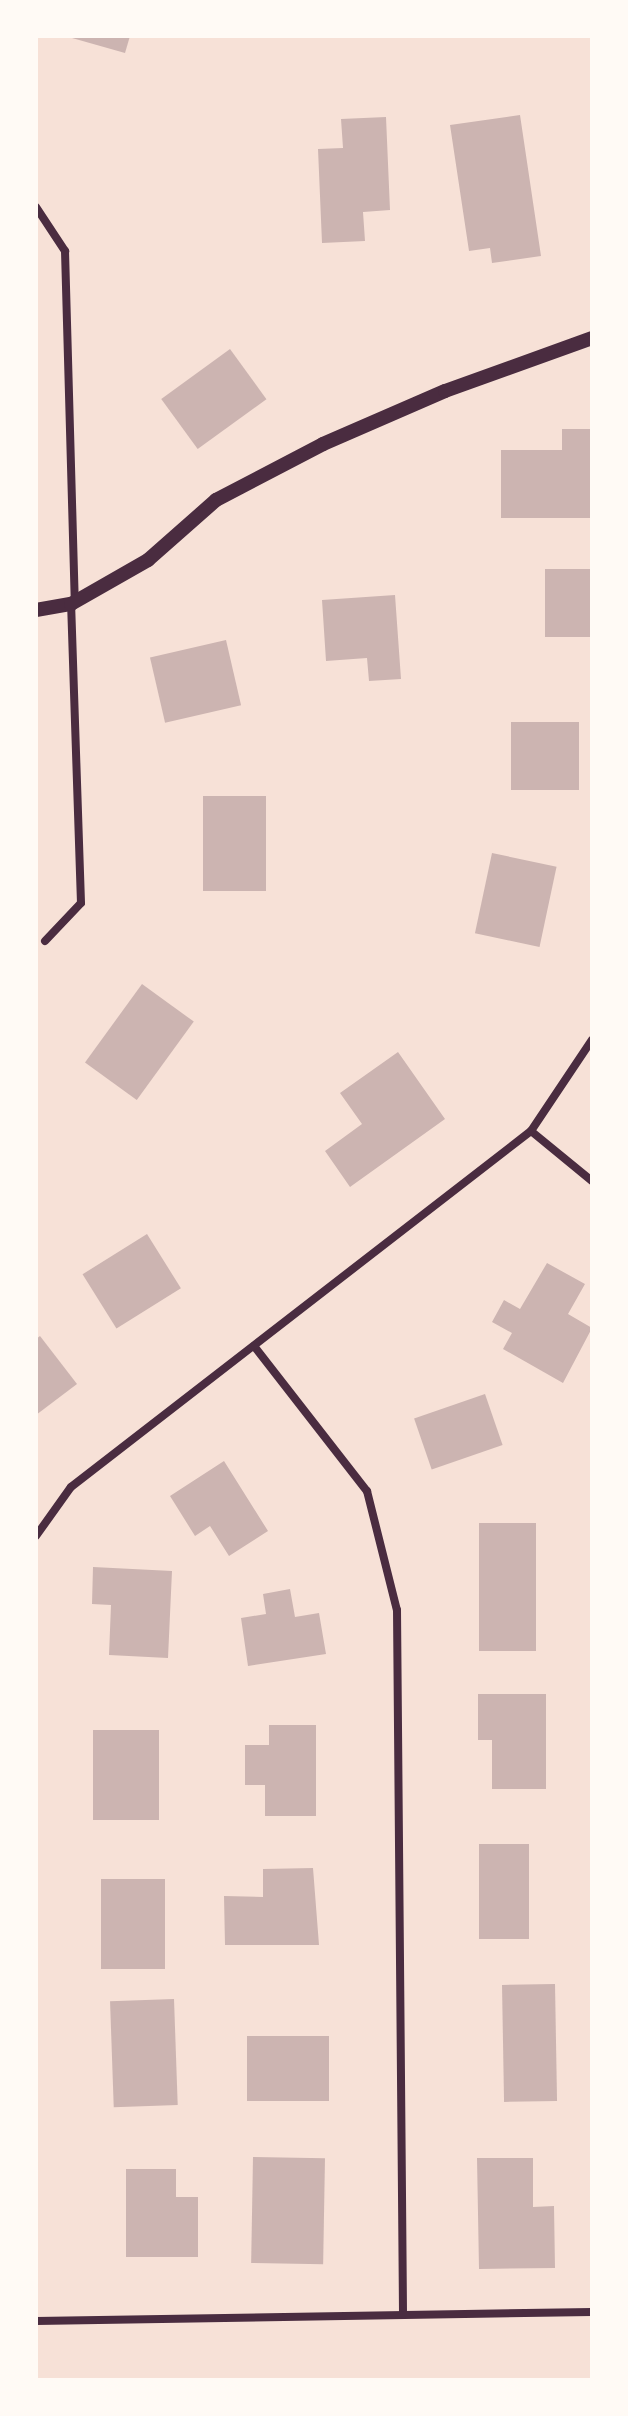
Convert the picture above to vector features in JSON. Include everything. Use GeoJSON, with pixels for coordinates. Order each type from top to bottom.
{"type":"FeatureCollection","features":[{"type":"Feature","properties":{"kind":"street"},"geometry":{"type":"LineString","coordinates":[[36,207],[65,251],[81,903],[45,941]]}},
{"type":"Feature","properties":{"kind":"street"},"geometry":{"type":"LineString","coordinates":[[36,610],[73,602],[148,560],[216,500],[323,444],[445,391],[592,338]]}},
{"type":"Feature","properties":{"kind":"street"},"geometry":{"type":"LineString","coordinates":[[36,1536],[71,1487],[531,1131],[592,1040]]}},
{"type":"Feature","properties":{"kind":"street"},"geometry":{"type":"LineString","coordinates":[[531,1131],[592,1181]]}},
{"type":"Feature","properties":{"kind":"street"},"geometry":{"type":"LineString","coordinates":[[254,1346],[367,1491],[397,1610],[403,2311]]}},
{"type":"Feature","properties":{"kind":"street"},"geometry":{"type":"LineString","coordinates":[[36,2321],[403,2311],[592,2312]]}},
{"type":"Feature","properties":{"kind":"building"},"geometry":{"type":"Polygon","coordinates":[[[65,36],[130,36],[125,53],[65,36]]]}},
{"type":"Feature","properties":{"kind":"building"},"geometry":{"type":"Polygon","coordinates":[[[520,115],[541,256],[492,263],[490,248],[469,251],[450,125],[520,115]]]}},
{"type":"Feature","properties":{"kind":"building"},"geometry":{"type":"Polygon","coordinates":[[[386,117],[390,210],[363,212],[365,241],[322,243],[318,149],[343,148],[341,119],[386,117]]]}},
{"type":"Feature","properties":{"kind":"building"},"geometry":{"type":"Polygon","coordinates":[[[230,349],[266,399],[198,449],[161,399],[230,349]]]}},
{"type":"Feature","properties":{"kind":"building"},"geometry":{"type":"Polygon","coordinates":[[[562,429],[592,429],[592,518],[501,518],[501,450],[562,450],[562,429]]]}},
{"type":"Feature","properties":{"kind":"building"},"geometry":{"type":"Polygon","coordinates":[[[545,569],[592,569],[592,637],[545,637],[545,569]]]}},
{"type":"Feature","properties":{"kind":"building"},"geometry":{"type":"Polygon","coordinates":[[[395,595],[401,679],[369,681],[367,658],[326,661],[322,600],[395,595]]]}},
{"type":"Feature","properties":{"kind":"building"},"geometry":{"type":"Polygon","coordinates":[[[226,640],[241,705],[165,723],[150,658],[226,640]]]}},
{"type":"Feature","properties":{"kind":"building"},"geometry":{"type":"Polygon","coordinates":[[[511,722],[579,722],[579,790],[511,790],[511,722]]]}},
{"type":"Feature","properties":{"kind":"building"},"geometry":{"type":"Polygon","coordinates":[[[203,796],[266,796],[266,891],[203,891],[203,796]]]}},
{"type":"Feature","properties":{"kind":"building"},"geometry":{"type":"Polygon","coordinates":[[[492,853],[557,867],[540,947],[475,933],[492,853]]]}},
{"type":"Feature","properties":{"kind":"building"},"geometry":{"type":"Polygon","coordinates":[[[142,984],[194,1022],[137,1100],[85,1062],[142,984]]]}},
{"type":"Feature","properties":{"kind":"building"},"geometry":{"type":"Polygon","coordinates":[[[398,1052],[445,1119],[350,1187],[325,1151],[362,1124],[340,1093],[398,1052]]]}},
{"type":"Feature","properties":{"kind":"building"},"geometry":{"type":"Polygon","coordinates":[[[147,1234],[181,1288],[116,1329],[83,1274],[147,1234]]]}},
{"type":"Feature","properties":{"kind":"building"},"geometry":{"type":"Polygon","coordinates":[[[547,1263],[585,1284],[568,1314],[592,1328],[563,1383],[503,1349],[512,1333],[492,1322],[504,1300],[520,1309],[547,1263]]]}},
{"type":"Feature","properties":{"kind":"building"},"geometry":{"type":"Polygon","coordinates":[[[40,1336],[77,1384],[36,1415],[36,1339],[40,1336]]]}},
{"type":"Feature","properties":{"kind":"building"},"geometry":{"type":"Polygon","coordinates":[[[485,1394],[503,1445],[432,1469],[414,1418],[485,1394]]]}},
{"type":"Feature","properties":{"kind":"building"},"geometry":{"type":"Polygon","coordinates":[[[224,1461],[268,1531],[229,1556],[210,1526],[195,1536],[170,1496],[224,1461]]]}},
{"type":"Feature","properties":{"kind":"building"},"geometry":{"type":"Polygon","coordinates":[[[479,1523],[536,1523],[536,1651],[479,1651],[479,1523]]]}},
{"type":"Feature","properties":{"kind":"building"},"geometry":{"type":"Polygon","coordinates":[[[93,1567],[172,1571],[168,1658],[109,1655],[111,1605],[92,1604],[93,1567]]]}},
{"type":"Feature","properties":{"kind":"building"},"geometry":{"type":"Polygon","coordinates":[[[290,1589],[295,1617],[319,1613],[326,1654],[248,1666],[241,1618],[266,1614],[263,1594],[290,1589]]]}},
{"type":"Feature","properties":{"kind":"building"},"geometry":{"type":"Polygon","coordinates":[[[478,1694],[546,1694],[546,1789],[492,1789],[492,1740],[478,1740],[478,1694]]]}},
{"type":"Feature","properties":{"kind":"building"},"geometry":{"type":"Polygon","coordinates":[[[269,1725],[316,1725],[316,1816],[265,1816],[265,1785],[245,1785],[245,1745],[269,1745],[269,1725]]]}},
{"type":"Feature","properties":{"kind":"building"},"geometry":{"type":"Polygon","coordinates":[[[93,1730],[159,1730],[159,1820],[93,1820],[93,1730]]]}},
{"type":"Feature","properties":{"kind":"building"},"geometry":{"type":"Polygon","coordinates":[[[479,1844],[529,1844],[529,1939],[479,1939],[479,1844]]]}},
{"type":"Feature","properties":{"kind":"building"},"geometry":{"type":"Polygon","coordinates":[[[313,1868],[319,1945],[225,1945],[224,1896],[263,1897],[263,1869],[313,1868]]]}},
{"type":"Feature","properties":{"kind":"building"},"geometry":{"type":"Polygon","coordinates":[[[101,1879],[165,1879],[165,1969],[101,1969],[101,1879]]]}},
{"type":"Feature","properties":{"kind":"building"},"geometry":{"type":"Polygon","coordinates":[[[555,1984],[557,2101],[504,2102],[502,1985],[555,1984]]]}},
{"type":"Feature","properties":{"kind":"building"},"geometry":{"type":"Polygon","coordinates":[[[174,1999],[178,2105],[114,2107],[110,2001],[174,1999]]]}},
{"type":"Feature","properties":{"kind":"building"},"geometry":{"type":"Polygon","coordinates":[[[247,2036],[329,2036],[329,2101],[247,2101],[247,2036]]]}},
{"type":"Feature","properties":{"kind":"building"},"geometry":{"type":"Polygon","coordinates":[[[253,2157],[325,2158],[323,2264],[251,2263],[253,2157]]]}},
{"type":"Feature","properties":{"kind":"building"},"geometry":{"type":"Polygon","coordinates":[[[477,2158],[533,2158],[533,2207],[554,2206],[555,2268],[479,2269],[477,2158]]]}},
{"type":"Feature","properties":{"kind":"building"},"geometry":{"type":"Polygon","coordinates":[[[126,2169],[176,2169],[176,2197],[198,2197],[198,2257],[126,2257],[126,2169]]]}}]}
